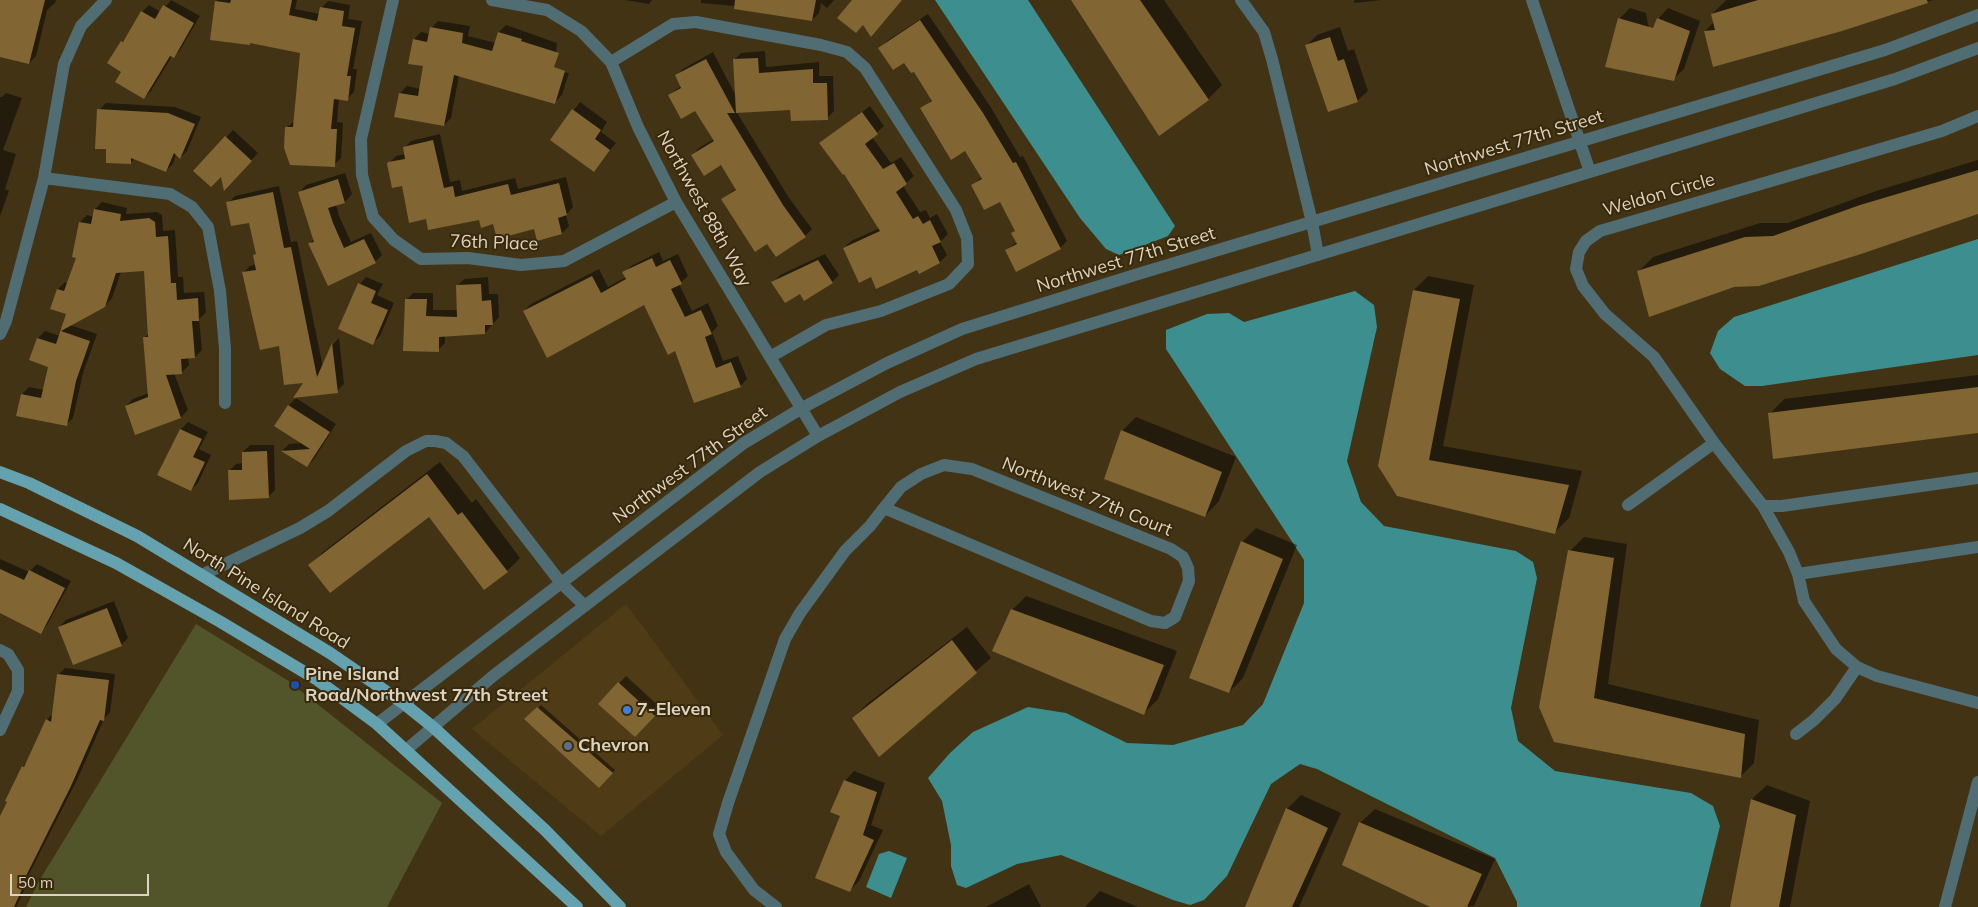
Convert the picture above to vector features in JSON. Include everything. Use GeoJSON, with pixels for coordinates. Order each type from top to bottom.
{"type":"FeatureCollection","features":[{"type":"Feature","properties":{"kind":"main road","name":"North Pine Island Road"},"geometry":{"type":"LineString","coordinates":[[0,472],[29,483],[138,536],[330,653],[403,703],[433,727],[545,830],[620,907]]}},
{"type":"Feature","properties":{"kind":"main road"},"geometry":{"type":"LineString","coordinates":[[0,509],[116,563],[219,620],[316,679],[377,724],[576,907]]}},
{"type":"Feature","properties":{"kind":"street"},"geometry":{"type":"LineString","coordinates":[[0,334],[44,178],[64,64],[81,26],[106,0]]}},
{"type":"Feature","properties":{"kind":"street","name":"76th Place"},"geometry":{"type":"LineString","coordinates":[[393,0],[362,139],[362,175],[373,216],[394,240],[421,259],[468,258],[521,265],[564,261],[676,202]]}},
{"type":"Feature","properties":{"kind":"street","name":"Northwest 88th Way"},"geometry":{"type":"LineString","coordinates":[[492,0],[547,10],[581,31],[611,62],[638,127],[676,202],[818,436]]}},
{"type":"Feature","properties":{"kind":"street"},"geometry":{"type":"LineString","coordinates":[[1241,0],[1264,32],[1312,222],[1318,255]]}},
{"type":"Feature","properties":{"kind":"street"},"geometry":{"type":"LineString","coordinates":[[1532,0],[1590,172]]}},
{"type":"Feature","properties":{"kind":"street","name":"Northwest 77th Street"},"geometry":{"type":"LineString","coordinates":[[377,724],[744,443],[802,408],[887,363],[962,329],[1885,50],[1978,15]]}},
{"type":"Feature","properties":{"kind":"street"},"geometry":{"type":"LineString","coordinates":[[611,62],[674,24],[696,22],[821,45],[847,52],[865,68],[956,210],[967,238],[968,264],[949,284],[882,311],[826,325],[770,357]]}},
{"type":"Feature","properties":{"kind":"street"},"geometry":{"type":"LineString","coordinates":[[406,750],[493,676],[760,472],[818,436],[900,392],[976,359],[1895,79],[1978,48]]}},
{"type":"Feature","properties":{"kind":"street","name":"Weldon Circle"},"geometry":{"type":"LineString","coordinates":[[1978,116],[1942,131],[1600,231],[1586,242],[1579,252],[1576,269],[1583,286],[1605,314],[1654,357],[1714,443],[1764,506],[1789,552],[1798,574],[1804,601],[1836,649],[1857,667],[1878,676],[1978,703]]}},
{"type":"Feature","properties":{"kind":"street"},"geometry":{"type":"LineString","coordinates":[[44,178],[170,194],[192,208],[208,227],[220,292],[225,348],[225,403]]}},
{"type":"Feature","properties":{"kind":"street"},"geometry":{"type":"LineString","coordinates":[[202,575],[300,528],[328,511],[406,451],[426,441],[435,441],[446,443],[463,456],[561,583],[585,606]]}},
{"type":"Feature","properties":{"kind":"street"},"geometry":{"type":"LineString","coordinates":[[1628,506],[1714,443]]}},
{"type":"Feature","properties":{"kind":"street","name":"Northwest 77th Court"},"geometry":{"type":"LineString","coordinates":[[776,907],[754,890],[726,852],[719,834],[728,803],[785,638],[820,584],[845,551],[870,526],[884,508],[901,487],[921,474],[944,465],[972,469],[1171,549],[1183,557],[1188,568],[1189,581],[1175,617],[1165,623],[1151,621],[884,508]]}},
{"type":"Feature","properties":{"kind":"street"},"geometry":{"type":"LineString","coordinates":[[1764,506],[1782,506],[1978,478]]}},
{"type":"Feature","properties":{"kind":"street"},"geometry":{"type":"LineString","coordinates":[[1798,574],[1978,547]]}},
{"type":"Feature","properties":{"kind":"street"},"geometry":{"type":"LineString","coordinates":[[0,650],[8,654],[18,670],[18,690],[0,730]]}},
{"type":"Feature","properties":{"kind":"street"},"geometry":{"type":"LineString","coordinates":[[1796,734],[1814,720],[1835,699],[1857,667]]}},
{"type":"Feature","properties":{"kind":"street"},"geometry":{"type":"LineString","coordinates":[[1945,907],[1978,782]]}},
{"type":"Feature","properties":{"kind":"shaded area"},"geometry":{"type":"Polygon","coordinates":[[[626,604],[723,735],[601,836],[472,729],[626,604]]]}},
{"type":"Feature","properties":{"kind":"green space"},"geometry":{"type":"Polygon","coordinates":[[[196,624],[287,680],[442,803],[387,907],[26,907],[39,881],[196,624]]]}},
{"type":"Feature","properties":{"kind":"water"},"geometry":{"type":"Polygon","coordinates":[[[935,0],[1028,0],[1175,226],[1168,236],[1119,255],[1106,249],[1080,218],[935,0]]]}},
{"type":"Feature","properties":{"kind":"water"},"geometry":{"type":"Polygon","coordinates":[[[1978,239],[1978,355],[1762,386],[1745,386],[1720,369],[1710,353],[1718,331],[1734,317],[1978,239]]]}},
{"type":"Feature","properties":{"kind":"water"},"geometry":{"type":"Polygon","coordinates":[[[1355,291],[1374,305],[1377,327],[1347,461],[1361,502],[1384,526],[1516,551],[1533,562],[1537,578],[1511,708],[1518,741],[1555,771],[1691,793],[1713,806],[1720,826],[1700,907],[1517,907],[1517,902],[1495,858],[1317,769],[1300,764],[1271,784],[1227,876],[1204,900],[1190,905],[1061,855],[1017,864],[966,888],[957,885],[951,866],[951,845],[942,801],[928,778],[950,753],[973,732],[1028,707],[1066,713],[1127,743],[1173,745],[1243,725],[1263,704],[1304,603],[1304,560],[1166,349],[1166,330],[1207,314],[1229,313],[1244,322],[1355,291]]]}},
{"type":"Feature","properties":{"kind":"water"},"geometry":{"type":"Polygon","coordinates":[[[889,851],[907,858],[891,898],[866,887],[879,854],[889,851]]]}},
{"type":"Feature","properties":{"kind":"building"},"geometry":{"type":"Polygon","coordinates":[[[0,0],[45,0],[29,64],[0,57],[0,0]]]}},
{"type":"Feature","properties":{"kind":"building"},"geometry":{"type":"Polygon","coordinates":[[[231,0],[292,0],[289,15],[317,21],[320,7],[344,11],[342,26],[355,28],[347,76],[351,76],[348,101],[334,99],[331,129],[337,129],[335,167],[290,165],[284,148],[285,127],[293,127],[300,53],[250,43],[250,45],[210,40],[215,1],[230,3],[231,0]]]}},
{"type":"Feature","properties":{"kind":"building"},"geometry":{"type":"Polygon","coordinates":[[[735,0],[816,0],[812,21],[734,9],[735,0]]]}},
{"type":"Feature","properties":{"kind":"building"},"geometry":{"type":"Polygon","coordinates":[[[852,0],[902,0],[871,37],[863,25],[856,33],[837,18],[852,0]]]}},
{"type":"Feature","properties":{"kind":"building"},"geometry":{"type":"Polygon","coordinates":[[[1071,0],[1140,0],[1209,100],[1159,136],[1071,0]]]}},
{"type":"Feature","properties":{"kind":"building"},"geometry":{"type":"Polygon","coordinates":[[[1758,0],[1927,0],[1928,3],[1842,31],[1713,67],[1704,31],[1715,30],[1711,14],[1758,0]]]}},
{"type":"Feature","properties":{"kind":"building"},"geometry":{"type":"Polygon","coordinates":[[[163,5],[194,23],[174,58],[170,56],[144,99],[115,82],[121,72],[107,63],[121,41],[123,42],[141,11],[155,19],[163,5]]]}},
{"type":"Feature","properties":{"kind":"building"},"geometry":{"type":"Polygon","coordinates":[[[1618,18],[1653,28],[1657,18],[1690,31],[1674,81],[1605,67],[1618,18]]]}},
{"type":"Feature","properties":{"kind":"building"},"geometry":{"type":"Polygon","coordinates":[[[920,20],[983,113],[1013,163],[1016,162],[1061,249],[1016,272],[1005,250],[1017,244],[1011,233],[1015,231],[1000,202],[984,210],[971,185],[982,179],[965,151],[951,160],[920,108],[932,101],[914,72],[911,73],[904,63],[893,70],[878,48],[920,20]]]}},
{"type":"Feature","properties":{"kind":"building"},"geometry":{"type":"Polygon","coordinates":[[[430,27],[463,33],[462,43],[492,51],[498,32],[559,53],[554,67],[565,71],[555,104],[454,75],[444,126],[394,117],[399,93],[418,96],[423,66],[408,64],[413,39],[427,42],[430,27]]]}},
{"type":"Feature","properties":{"kind":"building"},"geometry":{"type":"Polygon","coordinates":[[[1330,37],[1338,61],[1344,59],[1358,102],[1328,112],[1305,45],[1330,37]]]}},
{"type":"Feature","properties":{"kind":"building"},"geometry":{"type":"Polygon","coordinates":[[[758,58],[759,73],[813,69],[813,83],[827,83],[828,120],[791,121],[790,110],[736,113],[733,59],[758,58]]]}},
{"type":"Feature","properties":{"kind":"building"},"geometry":{"type":"Polygon","coordinates":[[[706,59],[735,113],[727,113],[783,205],[806,237],[776,257],[767,244],[755,252],[721,199],[736,190],[721,165],[704,176],[691,155],[714,141],[695,111],[681,119],[668,95],[681,88],[675,75],[706,59]]]}},
{"type":"Feature","properties":{"kind":"building"},"geometry":{"type":"Polygon","coordinates":[[[97,109],[168,113],[195,124],[180,159],[174,153],[166,172],[131,158],[131,164],[106,163],[106,149],[95,149],[97,109]]]}},
{"type":"Feature","properties":{"kind":"building"},"geometry":{"type":"Polygon","coordinates":[[[572,109],[601,130],[595,139],[610,150],[594,172],[550,140],[572,109]]]}},
{"type":"Feature","properties":{"kind":"building"},"geometry":{"type":"Polygon","coordinates":[[[862,112],[878,134],[865,144],[883,169],[894,163],[907,184],[896,192],[913,219],[918,216],[923,224],[930,220],[941,242],[932,246],[940,263],[919,274],[917,270],[876,289],[871,277],[859,283],[843,248],[880,231],[844,174],[819,143],[862,112]]]}},
{"type":"Feature","properties":{"kind":"building"},"geometry":{"type":"Polygon","coordinates":[[[225,136],[252,161],[224,191],[221,177],[211,187],[193,171],[225,136]]]}},
{"type":"Feature","properties":{"kind":"building"},"geometry":{"type":"Polygon","coordinates":[[[433,140],[444,188],[453,186],[455,197],[508,184],[511,195],[559,183],[567,215],[558,218],[562,234],[537,241],[534,229],[497,239],[493,224],[481,228],[479,220],[428,230],[426,219],[409,223],[402,186],[392,188],[387,164],[388,162],[405,159],[403,147],[433,140]]]}},
{"type":"Feature","properties":{"kind":"building"},"geometry":{"type":"Polygon","coordinates":[[[1978,170],[1978,214],[1759,286],[1734,287],[1649,317],[1637,271],[1745,237],[1773,236],[1860,205],[1978,170]]]}},
{"type":"Feature","properties":{"kind":"building"},"geometry":{"type":"Polygon","coordinates":[[[338,179],[345,203],[328,208],[344,248],[364,239],[376,263],[328,286],[308,243],[314,242],[298,192],[338,179]]]}},
{"type":"Feature","properties":{"kind":"building"},"geometry":{"type":"Polygon","coordinates":[[[273,192],[284,248],[291,247],[317,377],[332,343],[338,393],[293,398],[303,383],[284,385],[279,346],[260,350],[242,272],[256,270],[253,255],[256,254],[249,223],[231,226],[226,202],[273,192]]]}},
{"type":"Feature","properties":{"kind":"building"},"geometry":{"type":"Polygon","coordinates":[[[94,209],[121,214],[120,221],[149,218],[155,222],[156,237],[168,236],[171,283],[176,283],[177,300],[198,298],[199,321],[192,321],[195,358],[181,359],[182,374],[166,375],[181,418],[135,435],[125,406],[148,397],[143,337],[148,337],[144,271],[116,273],[105,307],[61,331],[90,341],[76,381],[67,426],[16,416],[21,394],[41,398],[48,367],[29,360],[37,338],[56,344],[66,314],[50,309],[57,289],[64,291],[76,258],[72,257],[79,222],[91,224],[94,209]]]}},
{"type":"Feature","properties":{"kind":"building"},"geometry":{"type":"Polygon","coordinates":[[[652,258],[656,267],[670,260],[682,284],[671,289],[685,317],[701,310],[712,334],[705,337],[716,368],[731,362],[741,387],[694,403],[675,351],[668,355],[644,305],[547,358],[523,311],[592,276],[601,293],[626,279],[622,272],[652,258]]]}},
{"type":"Feature","properties":{"kind":"building"},"geometry":{"type":"Polygon","coordinates":[[[818,260],[833,283],[804,301],[800,294],[785,303],[771,282],[818,260]]]}},
{"type":"Feature","properties":{"kind":"building"},"geometry":{"type":"Polygon","coordinates":[[[358,283],[376,291],[371,303],[388,310],[373,345],[338,329],[358,283]]]}},
{"type":"Feature","properties":{"kind":"building"},"geometry":{"type":"Polygon","coordinates":[[[481,284],[482,301],[491,300],[493,325],[485,325],[485,334],[439,337],[439,352],[403,351],[405,299],[427,299],[426,316],[457,317],[456,285],[481,284]]]}},
{"type":"Feature","properties":{"kind":"building"},"geometry":{"type":"Polygon","coordinates":[[[1413,290],[1460,299],[1429,460],[1569,485],[1555,534],[1397,496],[1378,466],[1413,290]]]}},
{"type":"Feature","properties":{"kind":"building"},"geometry":{"type":"Polygon","coordinates":[[[1978,387],[1978,433],[1773,459],[1768,413],[1978,387]]]}},
{"type":"Feature","properties":{"kind":"building"},"geometry":{"type":"Polygon","coordinates":[[[288,405],[330,432],[307,467],[281,451],[310,449],[274,426],[288,405]]]}},
{"type":"Feature","properties":{"kind":"building"},"geometry":{"type":"Polygon","coordinates":[[[180,429],[202,439],[193,457],[205,462],[191,491],[157,475],[180,429]]]}},
{"type":"Feature","properties":{"kind":"building"},"geometry":{"type":"Polygon","coordinates":[[[1121,430],[1222,472],[1205,517],[1104,479],[1121,430]]]}},
{"type":"Feature","properties":{"kind":"building"},"geometry":{"type":"Polygon","coordinates":[[[267,451],[269,498],[229,500],[228,470],[242,470],[242,452],[267,451]]]}},
{"type":"Feature","properties":{"kind":"building"},"geometry":{"type":"Polygon","coordinates":[[[427,474],[458,515],[462,512],[508,572],[484,590],[429,517],[330,593],[308,565],[427,474]]]}},
{"type":"Feature","properties":{"kind":"building"},"geometry":{"type":"Polygon","coordinates":[[[1241,541],[1283,559],[1229,693],[1189,678],[1241,541]]]}},
{"type":"Feature","properties":{"kind":"building"},"geometry":{"type":"Polygon","coordinates":[[[1568,550],[1614,558],[1594,698],[1745,734],[1741,778],[1554,742],[1539,707],[1568,550]]]}},
{"type":"Feature","properties":{"kind":"building"},"geometry":{"type":"Polygon","coordinates":[[[0,569],[24,580],[29,570],[65,588],[41,634],[0,613],[0,569]]]}},
{"type":"Feature","properties":{"kind":"building"},"geometry":{"type":"Polygon","coordinates":[[[107,608],[122,646],[73,665],[58,627],[107,608]]]}},
{"type":"Feature","properties":{"kind":"building"},"geometry":{"type":"Polygon","coordinates":[[[1011,609],[1164,665],[1144,715],[992,651],[1011,609]]]}},
{"type":"Feature","properties":{"kind":"building"},"geometry":{"type":"Polygon","coordinates":[[[952,640],[977,673],[879,757],[852,718],[952,640]]]}},
{"type":"Feature","properties":{"kind":"building"},"geometry":{"type":"Polygon","coordinates":[[[57,674],[109,680],[104,721],[100,720],[71,786],[22,884],[24,885],[14,907],[0,907],[0,816],[7,802],[5,801],[22,766],[24,767],[46,719],[51,722],[57,674]]]}},
{"type":"Feature","properties":{"kind":"building","name":"7-Eleven"},"geometry":{"type":"Polygon","coordinates":[[[618,682],[655,716],[635,737],[598,704],[618,682]]]}},
{"type":"Feature","properties":{"kind":"building","name":"Chevron"},"geometry":{"type":"Polygon","coordinates":[[[537,707],[613,773],[599,788],[524,719],[537,707]]]}},
{"type":"Feature","properties":{"kind":"building"},"geometry":{"type":"Polygon","coordinates":[[[844,780],[877,792],[863,835],[874,840],[850,892],[815,878],[840,816],[830,812],[844,780]]]}},
{"type":"Feature","properties":{"kind":"building"},"geometry":{"type":"Polygon","coordinates":[[[1751,799],[1796,815],[1779,907],[1730,907],[1751,799]]]}},
{"type":"Feature","properties":{"kind":"building"},"geometry":{"type":"Polygon","coordinates":[[[1286,808],[1328,828],[1292,907],[1245,907],[1286,808]]]}},
{"type":"Feature","properties":{"kind":"building"},"geometry":{"type":"Polygon","coordinates":[[[1359,822],[1482,874],[1467,907],[1430,907],[1342,865],[1359,822]]]}},
{"type":"Feature","properties":{"kind":"place","name":"Pine Island Road/Northwest 77th Street"},"geometry":{"type":"Point","coordinates":[295,685]}},
{"type":"Feature","properties":{"kind":"place","name":"7-Eleven"},"geometry":{"type":"Point","coordinates":[627,710]}},
{"type":"Feature","properties":{"kind":"place","name":"Chevron"},"geometry":{"type":"Point","coordinates":[568,746]}}]}
